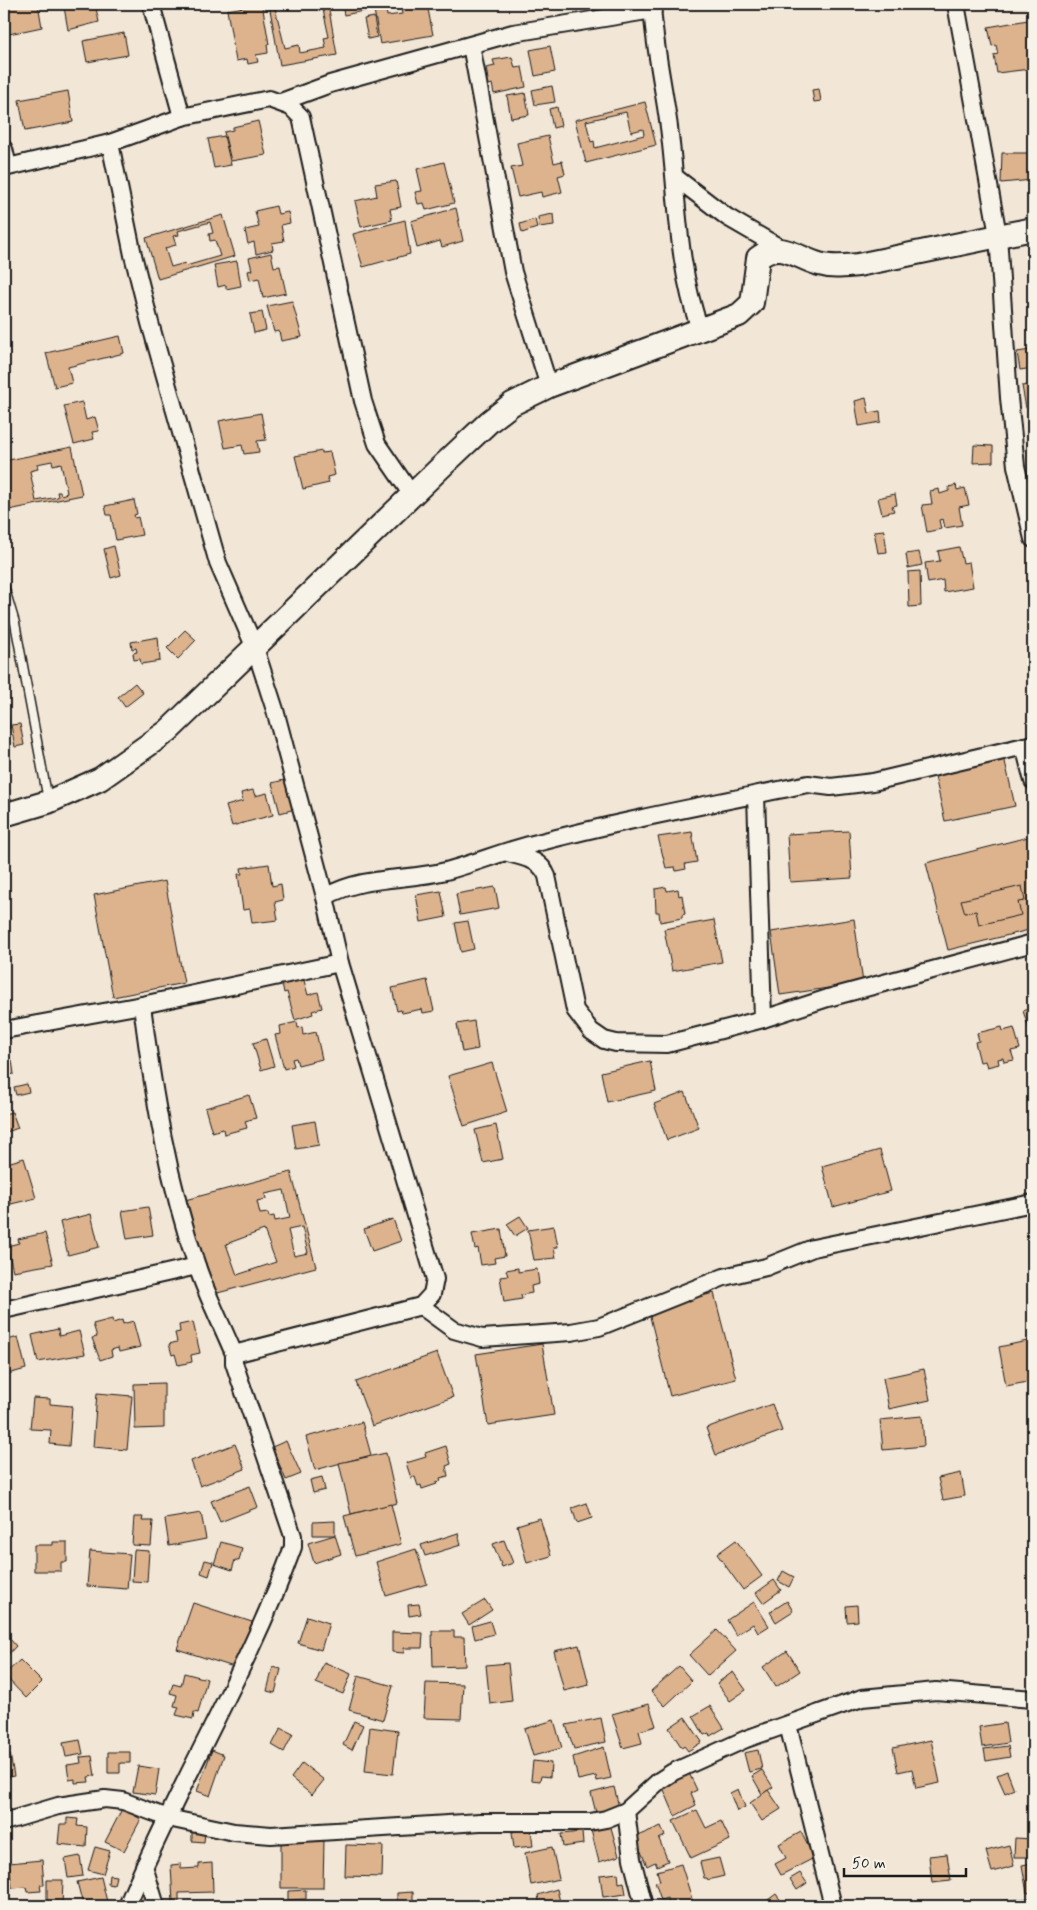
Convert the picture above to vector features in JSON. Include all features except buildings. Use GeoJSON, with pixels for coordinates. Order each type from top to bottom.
{"type":"FeatureCollection","features":[{"type":"Feature","properties":{"kind":"street"},"geometry":{"type":"LineString","coordinates":[[151,4],[182,117]]}},
{"type":"Feature","properties":{"kind":"street"},"geometry":{"type":"LineString","coordinates":[[956,4],[998,235],[1009,398],[1015,456],[1033,540]]}},
{"type":"Feature","properties":{"kind":"street"},"geometry":{"type":"LineString","coordinates":[[281,102],[330,84],[513,33],[652,7],[675,177],[682,258],[688,297],[700,329]]}},
{"type":"Feature","properties":{"kind":"street"},"geometry":{"type":"LineString","coordinates":[[471,45],[513,272],[549,386]]}},
{"type":"Feature","properties":{"kind":"street"},"geometry":{"type":"LineString","coordinates":[[4,149],[6,167],[110,143],[182,117],[269,99],[291,107],[301,117],[364,401],[378,444],[412,495]]}},
{"type":"Feature","properties":{"kind":"street"},"geometry":{"type":"LineString","coordinates":[[110,143],[133,255],[150,323],[218,563],[255,648],[278,719],[325,896],[340,964],[435,1279],[432,1294],[421,1306],[234,1354]]}},
{"type":"Feature","properties":{"kind":"street"},"geometry":{"type":"LineString","coordinates":[[675,177],[727,217],[782,249],[820,264],[835,267],[858,265],[1033,229]]}},
{"type":"Feature","properties":{"kind":"street"},"geometry":{"type":"LineString","coordinates":[[4,815],[48,802],[100,779],[168,731],[412,495],[490,421],[512,404],[549,386],[739,315],[752,303],[758,258],[768,251],[782,249]]}},
{"type":"Feature","properties":{"kind":"street"},"geometry":{"type":"LineString","coordinates":[[325,896],[340,888],[359,882],[434,873],[508,853],[530,844],[597,828],[808,784],[831,787],[872,782],[1029,745],[1033,781]]}},
{"type":"Feature","properties":{"kind":"street"},"geometry":{"type":"LineString","coordinates":[[756,795],[763,1019]]}},
{"type":"Feature","properties":{"kind":"street"},"geometry":{"type":"LineString","coordinates":[[508,853],[536,862],[543,867],[547,876],[575,1010],[591,1032],[604,1040],[636,1045],[667,1044],[763,1019],[828,998],[1033,943]]}},
{"type":"Feature","properties":{"kind":"street"},"geometry":{"type":"LineString","coordinates":[[4,1030],[142,1005],[340,964]]}},
{"type":"Feature","properties":{"kind":"street"},"geometry":{"type":"LineString","coordinates":[[128,1906],[144,1866],[237,1676],[293,1546],[293,1536],[234,1363],[234,1354],[197,1266],[160,1124],[142,1005]]}},
{"type":"Feature","properties":{"kind":"street"},"geometry":{"type":"LineString","coordinates":[[421,1306],[454,1330],[482,1338],[571,1332],[599,1326],[724,1276],[766,1267],[814,1248],[1033,1203]]}},
{"type":"Feature","properties":{"kind":"street"},"geometry":{"type":"LineString","coordinates":[[4,1310],[197,1266]]}},
{"type":"Feature","properties":{"kind":"street"},"geometry":{"type":"LineString","coordinates":[[4,1822],[58,1806],[105,1799],[123,1802],[168,1818],[234,1832],[271,1835],[480,1822],[590,1822],[606,1819],[626,1811],[673,1772],[746,1739],[862,1698],[900,1692],[936,1691],[1033,1699]]}},
{"type":"Feature","properties":{"kind":"street"},"geometry":{"type":"LineString","coordinates":[[788,1725],[833,1906]]}},
{"type":"Feature","properties":{"kind":"street"},"geometry":{"type":"LineString","coordinates":[[626,1811],[632,1859],[644,1906]]}},
{"type":"Feature","properties":{"kind":"street"},"geometry":{"type":"LineString","coordinates":[[144,1866],[156,1906]]}},
{"type":"Feature","properties":{"kind":"lane"},"geometry":{"type":"LineString","coordinates":[[4,586],[15,623],[48,802]]}}]}
